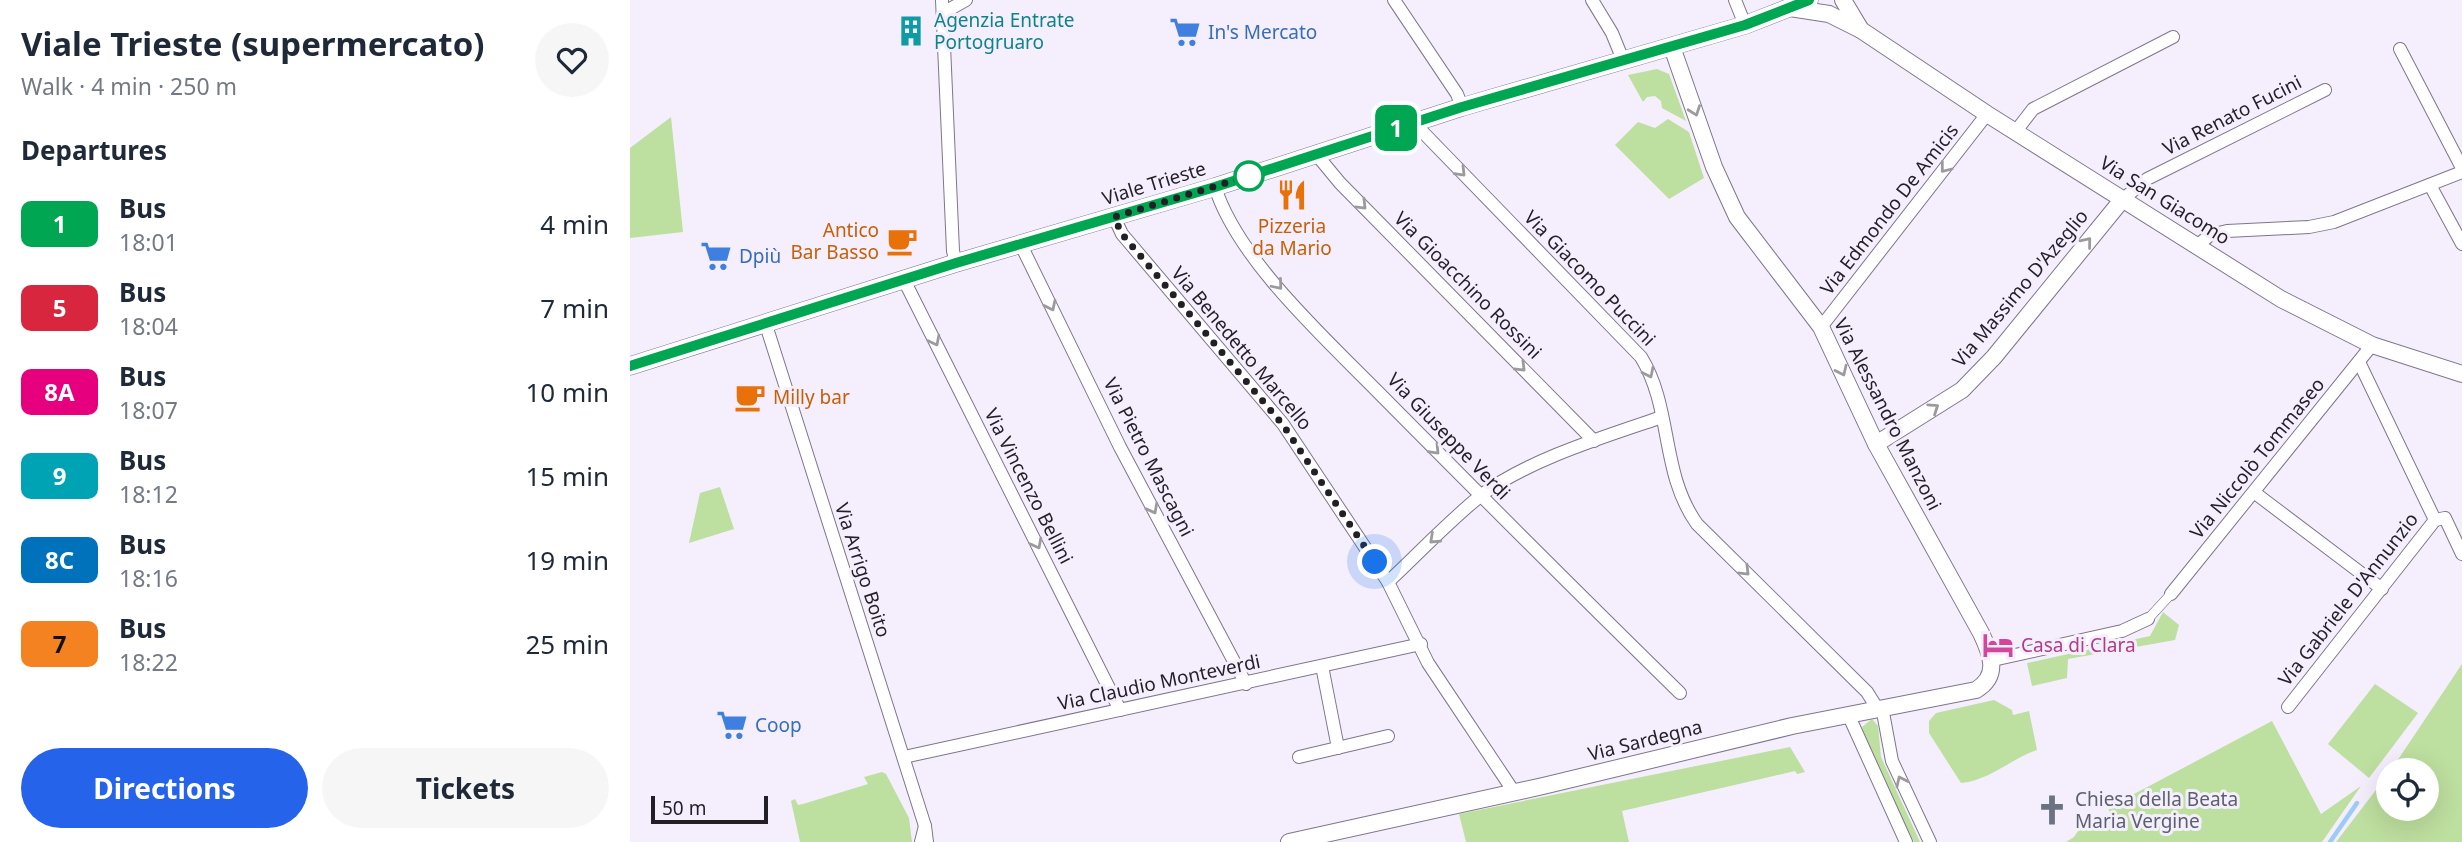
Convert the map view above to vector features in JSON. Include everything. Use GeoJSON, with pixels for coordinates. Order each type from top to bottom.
{"type":"FeatureCollection","features":[{"type":"Feature","properties":{"kind":"main road","name":"Viale Trieste"},"geometry":{"type":"LineString","coordinates":[[630,366],[956,263],[1215,187],[1462,107],[1745,25],[1808,0]]}},
{"type":"Feature","properties":{"kind":"street"},"geometry":{"type":"LineString","coordinates":[[956,263],[953,251],[943,6],[966,0]]}},
{"type":"Feature","properties":{"kind":"street"},"geometry":{"type":"LineString","coordinates":[[1394,0],[1457,94],[1462,107]]}},
{"type":"Feature","properties":{"kind":"street"},"geometry":{"type":"LineString","coordinates":[[1592,0],[1612,33],[1623,60]]}},
{"type":"Feature","properties":{"kind":"street"},"geometry":{"type":"LineString","coordinates":[[1735,0],[1745,25]]}},
{"type":"Feature","properties":{"kind":"street","name":"Via San Giacomo"},"geometry":{"type":"LineString","coordinates":[[1818,0],[1829,14]]}},
{"type":"Feature","properties":{"kind":"street","name":"Via San Giacomo"},"geometry":{"type":"LineString","coordinates":[[1846,1],[1861,30]]}},
{"type":"Feature","properties":{"kind":"street","name":"Via San Giacomo"},"geometry":{"type":"LineString","coordinates":[[1790,8],[1829,14],[1861,30],[1987,114],[2281,299],[2372,345],[2462,374]]}},
{"type":"Feature","properties":{"kind":"street"},"geometry":{"type":"LineString","coordinates":[[2016,131],[2033,109],[2173,37]]}},
{"type":"Feature","properties":{"kind":"street","name":"Via Alessandro Manzoni"},"geometry":{"type":"LineString","coordinates":[[1672,47],[1714,167],[1737,217],[1821,327],[1876,444],[1993,660]]}},
{"type":"Feature","properties":{"kind":"street"},"geometry":{"type":"LineString","coordinates":[[2198,245],[2210,235],[2227,231],[2309,227],[2334,222],[2462,170],[2400,49]]}},
{"type":"Feature","properties":{"kind":"street","name":"Via Renato Fucini"},"geometry":{"type":"LineString","coordinates":[[2122,200],[2147,179],[2325,90]]}},
{"type":"Feature","properties":{"kind":"street","name":"Via Edmondo De Amicis"},"geometry":{"type":"LineString","coordinates":[[1821,327],[1987,114]]}},
{"type":"Feature","properties":{"kind":"street","name":"Via Giacomo Puccini"},"geometry":{"type":"LineString","coordinates":[[1413,122],[1641,357],[1653,376],[1673,477],[1684,506],[1697,524],[1880,708]]}},
{"type":"Feature","properties":{"kind":"street","name":"Via Gioacchino Rossini"},"geometry":{"type":"LineString","coordinates":[[1316,154],[1340,183],[1594,441]]}},
{"type":"Feature","properties":{"kind":"street"},"geometry":{"type":"LineString","coordinates":[[2430,185],[2462,244]]}},
{"type":"Feature","properties":{"kind":"street","name":"Via Giuseppe Verdi"},"geometry":{"type":"LineString","coordinates":[[1215,187],[1221,206],[1237,232],[1303,315],[1480,496],[1680,693]]}},
{"type":"Feature","properties":{"kind":"street","name":"Via Massimo D'Azeglio"},"geometry":{"type":"LineString","coordinates":[[1876,444],[1962,390],[1994,357],[2122,200]]}},
{"type":"Feature","properties":{"kind":"street","name":"Via Benedetto Marcello"},"geometry":{"type":"LineString","coordinates":[[1114,217],[1122,234],[1283,425],[1388,582],[1421,644],[1428,663],[1514,792]]}},
{"type":"Feature","properties":{"kind":"street","name":"Via Pietro Mascagni"},"geometry":{"type":"LineString","coordinates":[[1021,245],[1120,447],[1246,684]]}},
{"type":"Feature","properties":{"kind":"street","name":"Via Vincenzo Bellini"},"geometry":{"type":"LineString","coordinates":[[904,280],[1120,710]]}},
{"type":"Feature","properties":{"kind":"street","name":"Via Arrigo Boito"},"geometry":{"type":"LineString","coordinates":[[766,325],[904,757],[927,842]]}},
{"type":"Feature","properties":{"kind":"street","name":"Via Niccolò Tommaseo"},"geometry":{"type":"LineString","coordinates":[[2171,594],[2372,345]]}},
{"type":"Feature","properties":{"kind":"street","name":"Via Gabriele D'Annunzio"},"geometry":{"type":"LineString","coordinates":[[2288,707],[2435,520],[2359,362]]}},
{"type":"Feature","properties":{"kind":"street"},"geometry":{"type":"LineString","coordinates":[[1388,582],[1480,496],[1517,474],[1594,441],[1661,417]]}},
{"type":"Feature","properties":{"kind":"street"},"geometry":{"type":"LineString","coordinates":[[2255,493],[2382,589]]}},
{"type":"Feature","properties":{"kind":"street"},"geometry":{"type":"LineString","coordinates":[[2435,520],[2445,518],[2462,554]]}},
{"type":"Feature","properties":{"kind":"street"},"geometry":{"type":"LineString","coordinates":[[1993,660],[2122,631],[2148,619],[2171,594]]}},
{"type":"Feature","properties":{"kind":"street","name":"Via Claudio Monteverdi"},"geometry":{"type":"LineString","coordinates":[[904,757],[1421,644]]}},
{"type":"Feature","properties":{"kind":"street","name":"Via Sardegna"},"geometry":{"type":"LineString","coordinates":[[1289,842],[1848,714],[1976,690],[1990,677],[1993,660]]}},
{"type":"Feature","properties":{"kind":"street"},"geometry":{"type":"LineString","coordinates":[[1322,666],[1338,748]]}},
{"type":"Feature","properties":{"kind":"street"},"geometry":{"type":"LineString","coordinates":[[1880,708],[1892,761],[1930,842]]}},
{"type":"Feature","properties":{"kind":"street"},"geometry":{"type":"LineString","coordinates":[[1848,714],[1906,842]]}},
{"type":"Feature","properties":{"kind":"street"},"geometry":{"type":"LineString","coordinates":[[1299,757],[1388,736]]}},
{"type":"Feature","properties":{"kind":"street"},"geometry":{"type":"LineString","coordinates":[[921,842],[925,827]]}},
{"type":"Feature","properties":{"kind":"green space"},"geometry":{"type":"Polygon","coordinates":[[[1657,69],[1669,74],[1686,121],[1662,108],[1661,101],[1655,96],[1647,97],[1643,102],[1628,75],[1657,69]]]}},
{"type":"Feature","properties":{"kind":"green space"},"geometry":{"type":"Polygon","coordinates":[[[671,117],[683,232],[630,238],[630,148],[671,117]]]}},
{"type":"Feature","properties":{"kind":"green space"},"geometry":{"type":"Polygon","coordinates":[[[1668,119],[1689,132],[1704,178],[1669,199],[1615,145],[1638,122],[1655,128],[1668,119]]]}},
{"type":"Feature","properties":{"kind":"green space"},"geometry":{"type":"Polygon","coordinates":[[[720,487],[734,529],[689,543],[700,493],[720,487]]]}},
{"type":"Feature","properties":{"kind":"green space"},"geometry":{"type":"Polygon","coordinates":[[[2163,612],[2179,625],[2175,640],[2068,659],[2067,678],[2032,686],[2027,663],[2150,636],[2163,612]]]}},
{"type":"Feature","properties":{"kind":"green space"},"geometry":{"type":"Polygon","coordinates":[[[2462,664],[2462,842],[2336,842],[2376,790],[2376,821],[2439,821],[2439,758],[2399,758],[2462,664]]]}},
{"type":"Feature","properties":{"kind":"green space"},"geometry":{"type":"Polygon","coordinates":[[[2375,684],[2418,713],[2384,758],[2376,758],[2376,769],[2369,778],[2328,744],[2375,684]]]}},
{"type":"Feature","properties":{"kind":"green space"},"geometry":{"type":"Polygon","coordinates":[[[1994,700],[2012,710],[2013,715],[2029,711],[2037,750],[1982,778],[1961,783],[1929,733],[1929,721],[1936,713],[1994,700]]]}},
{"type":"Feature","properties":{"kind":"green space"},"geometry":{"type":"Polygon","coordinates":[[[1872,719],[1878,726],[1881,757],[1920,842],[1914,842],[1868,748],[1862,727],[1872,719]]]}},
{"type":"Feature","properties":{"kind":"green space"},"geometry":{"type":"Polygon","coordinates":[[[2272,721],[2321,814],[2361,786],[2322,842],[2066,842],[2074,837],[2080,828],[2111,816],[2107,804],[2117,803],[2272,721]]]}},
{"type":"Feature","properties":{"kind":"green space"},"geometry":{"type":"Polygon","coordinates":[[[1790,747],[1805,772],[1797,774],[1795,771],[1622,811],[1629,842],[1466,842],[1459,814],[1790,747]]]}},
{"type":"Feature","properties":{"kind":"green space"},"geometry":{"type":"Polygon","coordinates":[[[882,772],[886,774],[909,818],[912,842],[800,842],[791,801],[795,799],[798,805],[803,804],[868,784],[864,777],[882,772]]]}},
{"type":"Feature","properties":{"kind":"waterway"},"geometry":{"type":"LineString","coordinates":[[2330,842],[2357,803]]}},
{"type":"Feature","properties":{"kind":"bus line","name":"1"},"geometry":{"type":"LineString","coordinates":[[630,366],[956,263],[1215,187],[1462,107],[1745,25],[1809,0]]}},
{"type":"Feature","properties":{"kind":"place","name":"Agenzia Entrate Portogruaro"},"geometry":{"type":"Point","coordinates":[911,31]}},
{"type":"Feature","properties":{"kind":"place","name":"In's Mercato"},"geometry":{"type":"Point","coordinates":[1185,32]}},
{"type":"Feature","properties":{"kind":"place","name":"Pizzeria da Mario"},"geometry":{"type":"Point","coordinates":[1292,195]}},
{"type":"Feature","properties":{"kind":"place","name":"Antico Bar Basso"},"geometry":{"type":"Point","coordinates":[902,241]}},
{"type":"Feature","properties":{"kind":"place","name":"Dpiù"},"geometry":{"type":"Point","coordinates":[716,256]}},
{"type":"Feature","properties":{"kind":"place","name":"Milly bar"},"geometry":{"type":"Point","coordinates":[750,397]}},
{"type":"Feature","properties":{"kind":"place","name":"Casa di Clara"},"geometry":{"type":"Point","coordinates":[1998,645]}},
{"type":"Feature","properties":{"kind":"place","name":"Coop"},"geometry":{"type":"Point","coordinates":[732,725]}},
{"type":"Feature","properties":{"kind":"place","name":"Chiesa della Beata Maria Vergine"},"geometry":{"type":"Point","coordinates":[2052,810]}},
{"type":"Feature","properties":{"kind":"route"},"geometry":{"type":"LineString","coordinates":[[1249,176],[1114,217],[1122,234],[1283,425],[1336,499],[1375,562]]}}]}
